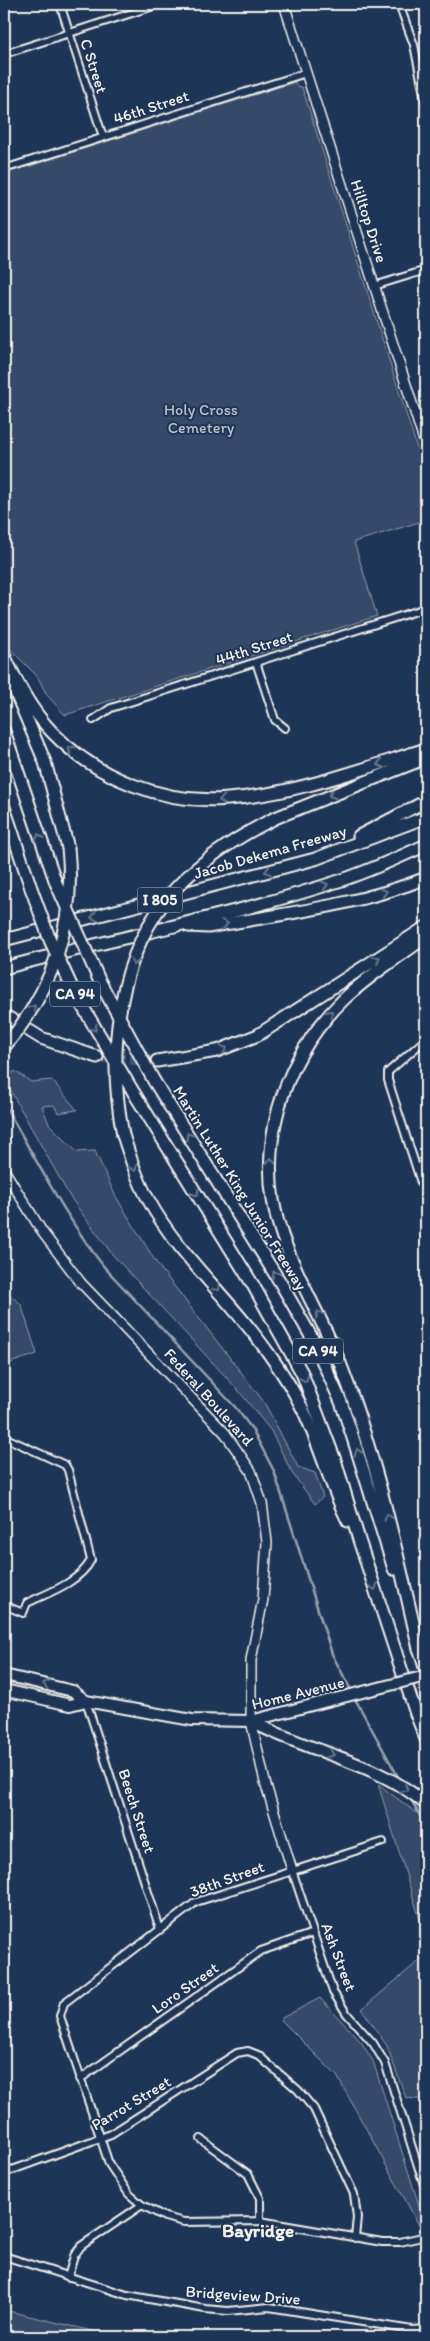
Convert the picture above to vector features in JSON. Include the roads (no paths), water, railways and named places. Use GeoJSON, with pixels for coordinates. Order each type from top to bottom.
{"type":"FeatureCollection","features":[{"type":"Feature","properties":{"kind":"highway"},"geometry":{"type":"LineString","coordinates":[[4,655],[37,714],[66,745],[109,774],[137,786],[166,794],[209,800],[244,798],[324,780],[426,749]]}},
{"type":"Feature","properties":{"kind":"highway"},"geometry":{"type":"LineString","coordinates":[[4,665],[45,762],[68,848],[70,895],[64,935],[48,982],[31,1012],[4,1047]]}},
{"type":"Feature","properties":{"kind":"highway","name":"Martin Luther King Junior Freeway"},"geometry":{"type":"LineString","coordinates":[[4,731],[56,883],[100,982],[154,1081],[295,1307],[322,1360],[354,1438],[426,1671]]}},
{"type":"Feature","properties":{"kind":"highway"},"geometry":{"type":"LineString","coordinates":[[359,1540],[336,1497],[308,1421],[297,1398],[245,1320],[171,1234],[148,1199],[132,1162],[124,1135],[115,1074],[117,1036],[124,995],[143,938],[163,906],[186,878],[230,844],[274,818],[426,758]]}},
{"type":"Feature","properties":{"kind":"highway"},"geometry":{"type":"LineString","coordinates":[[315,859],[426,801]]}},
{"type":"Feature","properties":{"kind":"highway","name":"CA 94"},"geometry":{"type":"LineString","coordinates":[[4,807],[50,940],[74,992],[254,1285],[288,1343],[302,1373],[326,1434],[416,1714],[426,1739]]}},
{"type":"Feature","properties":{"kind":"highway","name":"Jacob Dekema Freeway"},"geometry":{"type":"LineString","coordinates":[[4,940],[315,859],[426,817]]}},
{"type":"Feature","properties":{"kind":"highway","name":"I 805"},"geometry":{"type":"LineString","coordinates":[[4,968],[176,926],[345,879],[426,845]]}},
{"type":"Feature","properties":{"kind":"highway"},"geometry":{"type":"LineString","coordinates":[[176,926],[208,927],[343,903],[380,894],[426,878]]}},
{"type":"Feature","properties":{"kind":"highway"},"geometry":{"type":"LineString","coordinates":[[157,1061],[217,1051],[258,1035],[426,927]]}},
{"type":"Feature","properties":{"kind":"highway"},"geometry":{"type":"LineString","coordinates":[[419,1649],[392,1529],[354,1403],[330,1339],[282,1235],[274,1204],[270,1159],[277,1110],[290,1074],[305,1045],[345,998],[426,937]]}},
{"type":"Feature","properties":{"kind":"highway"},"geometry":{"type":"LineString","coordinates":[[4,1016],[41,1038],[97,1057]]}},
{"type":"Feature","properties":{"kind":"highway"},"geometry":{"type":"LineString","coordinates":[[251,1721],[277,1734],[310,1745],[383,1777],[426,1804]]}},
{"type":"Feature","properties":{"kind":"main road","name":"Hilltop Drive"},"geometry":{"type":"LineString","coordinates":[[284,4],[426,447]]}},
{"type":"Feature","properties":{"kind":"main road","name":"Federal Boulevard"},"geometry":{"type":"LineString","coordinates":[[4,1170],[43,1234],[81,1283],[225,1433],[251,1471],[262,1503],[267,1542],[264,1598],[251,1660],[251,1721]]}},
{"type":"Feature","properties":{"kind":"main road","name":"Home Avenue"},"geometry":{"type":"LineString","coordinates":[[4,1675],[73,1691],[86,1700],[192,1720],[251,1721],[426,1676]]}},
{"type":"Feature","properties":{"kind":"main road","name":"Home Avenue"},"geometry":{"type":"LineString","coordinates":[[4,1690],[70,1705],[86,1700]]}},
{"type":"Feature","properties":{"kind":"main road","name":"Ash Street"},"geometry":{"type":"LineString","coordinates":[[251,1721],[266,1782],[292,1870]]}},
{"type":"Feature","properties":{"kind":"street","name":"C Street"},"geometry":{"type":"LineString","coordinates":[[60,4],[103,137]]}},
{"type":"Feature","properties":{"kind":"street"},"geometry":{"type":"LineString","coordinates":[[4,54],[160,4]]}},
{"type":"Feature","properties":{"kind":"street"},"geometry":{"type":"LineString","coordinates":[[399,4],[414,45],[426,104]]}},
{"type":"Feature","properties":{"kind":"street","name":"46th Street"},"geometry":{"type":"LineString","coordinates":[[4,168],[306,73]]}},
{"type":"Feature","properties":{"kind":"street"},"geometry":{"type":"LineString","coordinates":[[374,286],[426,270]]}},
{"type":"Feature","properties":{"kind":"street","name":"44th Street"},"geometry":{"type":"LineString","coordinates":[[93,720],[111,708],[426,608]]}},
{"type":"Feature","properties":{"kind":"street"},"geometry":{"type":"LineString","coordinates":[[256,662],[274,720],[285,728]]}},
{"type":"Feature","properties":{"kind":"street"},"geometry":{"type":"LineString","coordinates":[[426,1038],[388,1072],[388,1080],[426,1198]]}},
{"type":"Feature","properties":{"kind":"street"},"geometry":{"type":"LineString","coordinates":[[4,1437],[65,1465],[68,1470],[91,1560],[87,1568],[76,1577],[27,1603],[24,1613],[4,1604]]}},
{"type":"Feature","properties":{"kind":"street","name":"Beech Street"},"geometry":{"type":"LineString","coordinates":[[86,1700],[160,1929]]}},
{"type":"Feature","properties":{"kind":"street","name":"38th Street"},"geometry":{"type":"LineString","coordinates":[[383,1842],[196,1902],[64,2003],[60,2016],[109,2164],[129,2194],[142,2205],[165,2217],[184,2222],[260,2221],[355,2238],[400,2242],[426,2236]]}},
{"type":"Feature","properties":{"kind":"street","name":"Ash Street"},"geometry":{"type":"LineString","coordinates":[[292,1870],[333,1992],[347,2014],[373,2043],[384,2063],[426,2191]]}},
{"type":"Feature","properties":{"kind":"street","name":"Loro Street"},"geometry":{"type":"LineString","coordinates":[[80,2079],[261,1951],[313,1933]]}},
{"type":"Feature","properties":{"kind":"street","name":"Parrot Street"},"geometry":{"type":"LineString","coordinates":[[4,2173],[100,2140],[237,2053],[248,2051],[258,2054],[298,2090],[314,2109],[354,2194],[357,2216],[355,2238]]}},
{"type":"Feature","properties":{"kind":"street"},"geometry":{"type":"LineString","coordinates":[[201,2139],[248,2174],[260,2198],[260,2221]]}},
{"type":"Feature","properties":{"kind":"street"},"geometry":{"type":"LineString","coordinates":[[68,2277],[74,2256],[81,2246],[142,2205]]}},
{"type":"Feature","properties":{"kind":"street","name":"Bridgeview Drive"},"geometry":{"type":"LineString","coordinates":[[4,2256],[127,2295],[205,2309],[228,2311],[268,2307],[412,2330],[426,2329]]}},
{"type":"Feature","properties":{"kind":"waterway"},"geometry":{"type":"LineString","coordinates":[[4,1104],[39,1167],[90,1249],[105,1268],[236,1408],[252,1429],[274,1471],[332,1654],[352,1692]]}},
{"type":"Feature","properties":{"kind":"waterway"},"geometry":{"type":"LineString","coordinates":[[354,1697],[400,1780]]}},
{"type":"Feature","properties":{"kind":"waterway"},"geometry":{"type":"LineString","coordinates":[[410,1798],[426,1826]]}},
{"type":"Feature","properties":{"kind":"tunnel"},"geometry":{"type":"LineString","coordinates":[[97,1057],[157,1061]]}},
{"type":"Feature","properties":{"kind":"district","name":"Bayridge"},"geometry":{"type":"Point","coordinates":[258,2230]}},
{"type":"Feature","properties":{"kind":"park label","name":"Holy Cross Cemetery"},"geometry":{"type":"Point","coordinates":[201,418]}}]}
